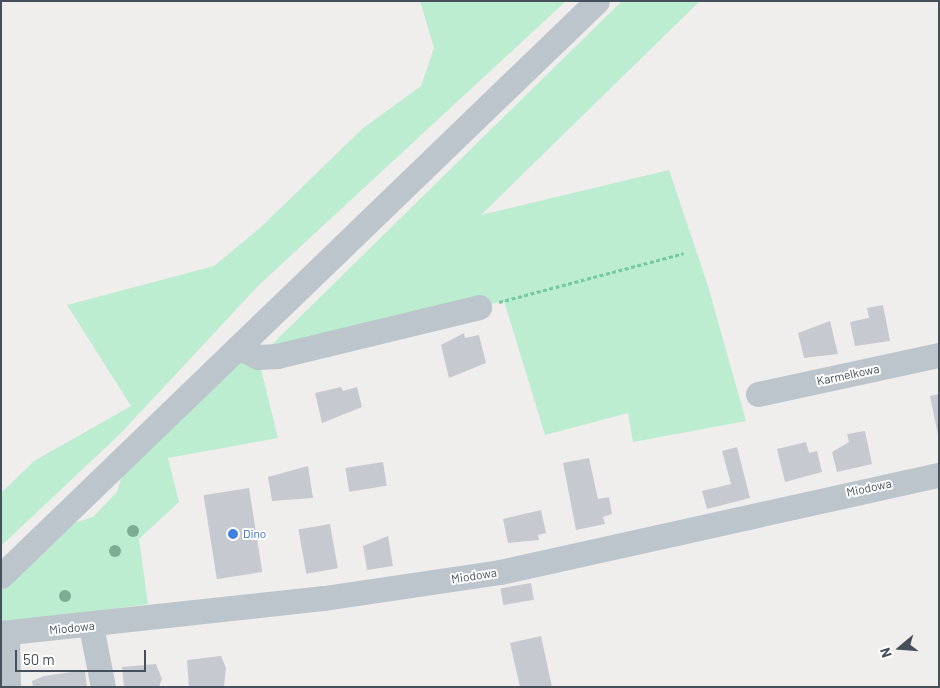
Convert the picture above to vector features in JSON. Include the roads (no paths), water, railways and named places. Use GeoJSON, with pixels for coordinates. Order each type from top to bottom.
{"type":"FeatureCollection","features":[{"type":"Feature","properties":{"kind":"street"},"geometry":{"type":"LineString","coordinates":[[1,576],[597,1]]}},
{"type":"Feature","properties":{"kind":"street"},"geometry":{"type":"LineString","coordinates":[[239,347],[258,357],[277,356],[479,307]]}},
{"type":"Feature","properties":{"kind":"street","name":"Karmelkowa"},"geometry":{"type":"LineString","coordinates":[[758,394],[939,355]]}},
{"type":"Feature","properties":{"kind":"street","name":"Miodowa"},"geometry":{"type":"LineString","coordinates":[[4,634],[91,626],[500,572],[939,475]]}},
{"type":"Feature","properties":{"kind":"street"},"geometry":{"type":"LineString","coordinates":[[91,626],[103,687]]}},
{"type":"Feature","properties":{"kind":"street"},"geometry":{"type":"LineString","coordinates":[[4,634],[8,687]]}},
{"type":"Feature","properties":{"kind":"place","name":"Dino"},"geometry":{"type":"Point","coordinates":[233,534]}}]}
